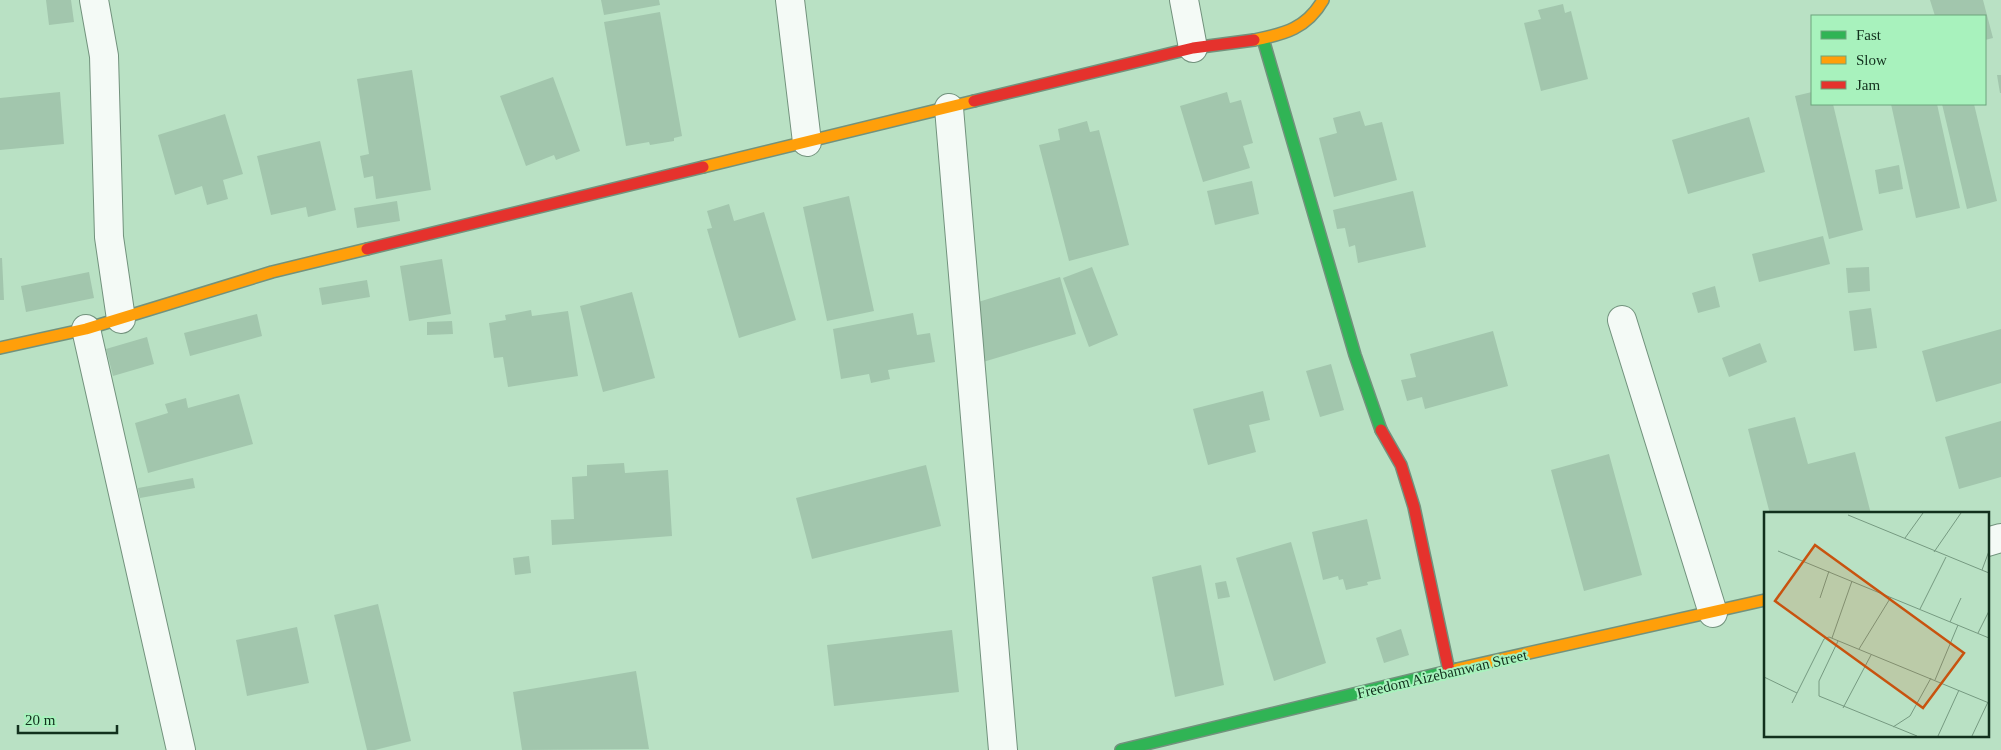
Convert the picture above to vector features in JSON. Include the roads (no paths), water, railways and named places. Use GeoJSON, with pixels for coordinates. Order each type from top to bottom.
{"type":"FeatureCollection","features":[{"type":"Feature","properties":{"kind":"street"},"geometry":{"type":"LineString","coordinates":[[94,0],[104,56],[110,237],[121,319]]}},
{"type":"Feature","properties":{"kind":"street"},"geometry":{"type":"LineString","coordinates":[[790,0],[807,142]]}},
{"type":"Feature","properties":{"kind":"street"},"geometry":{"type":"LineString","coordinates":[[1184,0],[1193,48]]}},
{"type":"Feature","properties":{"kind":"street"},"geometry":{"type":"LineString","coordinates":[[0,348],[86,329],[272,272],[1193,48],[1263,39],[1298,27],[1314,16],[1323,0]]}},
{"type":"Feature","properties":{"kind":"street"},"geometry":{"type":"LineString","coordinates":[[1263,39],[1355,354],[1380,427],[1401,465],[1414,507],[1449,671]]}},
{"type":"Feature","properties":{"kind":"street"},"geometry":{"type":"LineString","coordinates":[[949,108],[1002,750]]}},
{"type":"Feature","properties":{"kind":"street"},"geometry":{"type":"LineString","coordinates":[[1622,320],[1713,613]]}},
{"type":"Feature","properties":{"kind":"street"},"geometry":{"type":"LineString","coordinates":[[86,329],[181,750]]}},
{"type":"Feature","properties":{"kind":"street"},"geometry":{"type":"LineString","coordinates":[[1988,542],[2001,538]]}},
{"type":"Feature","properties":{"kind":"street","name":"Freedom Aizebamwan Street"},"geometry":{"type":"LineString","coordinates":[[1121,750],[1449,671],[1764,600]]}}]}
